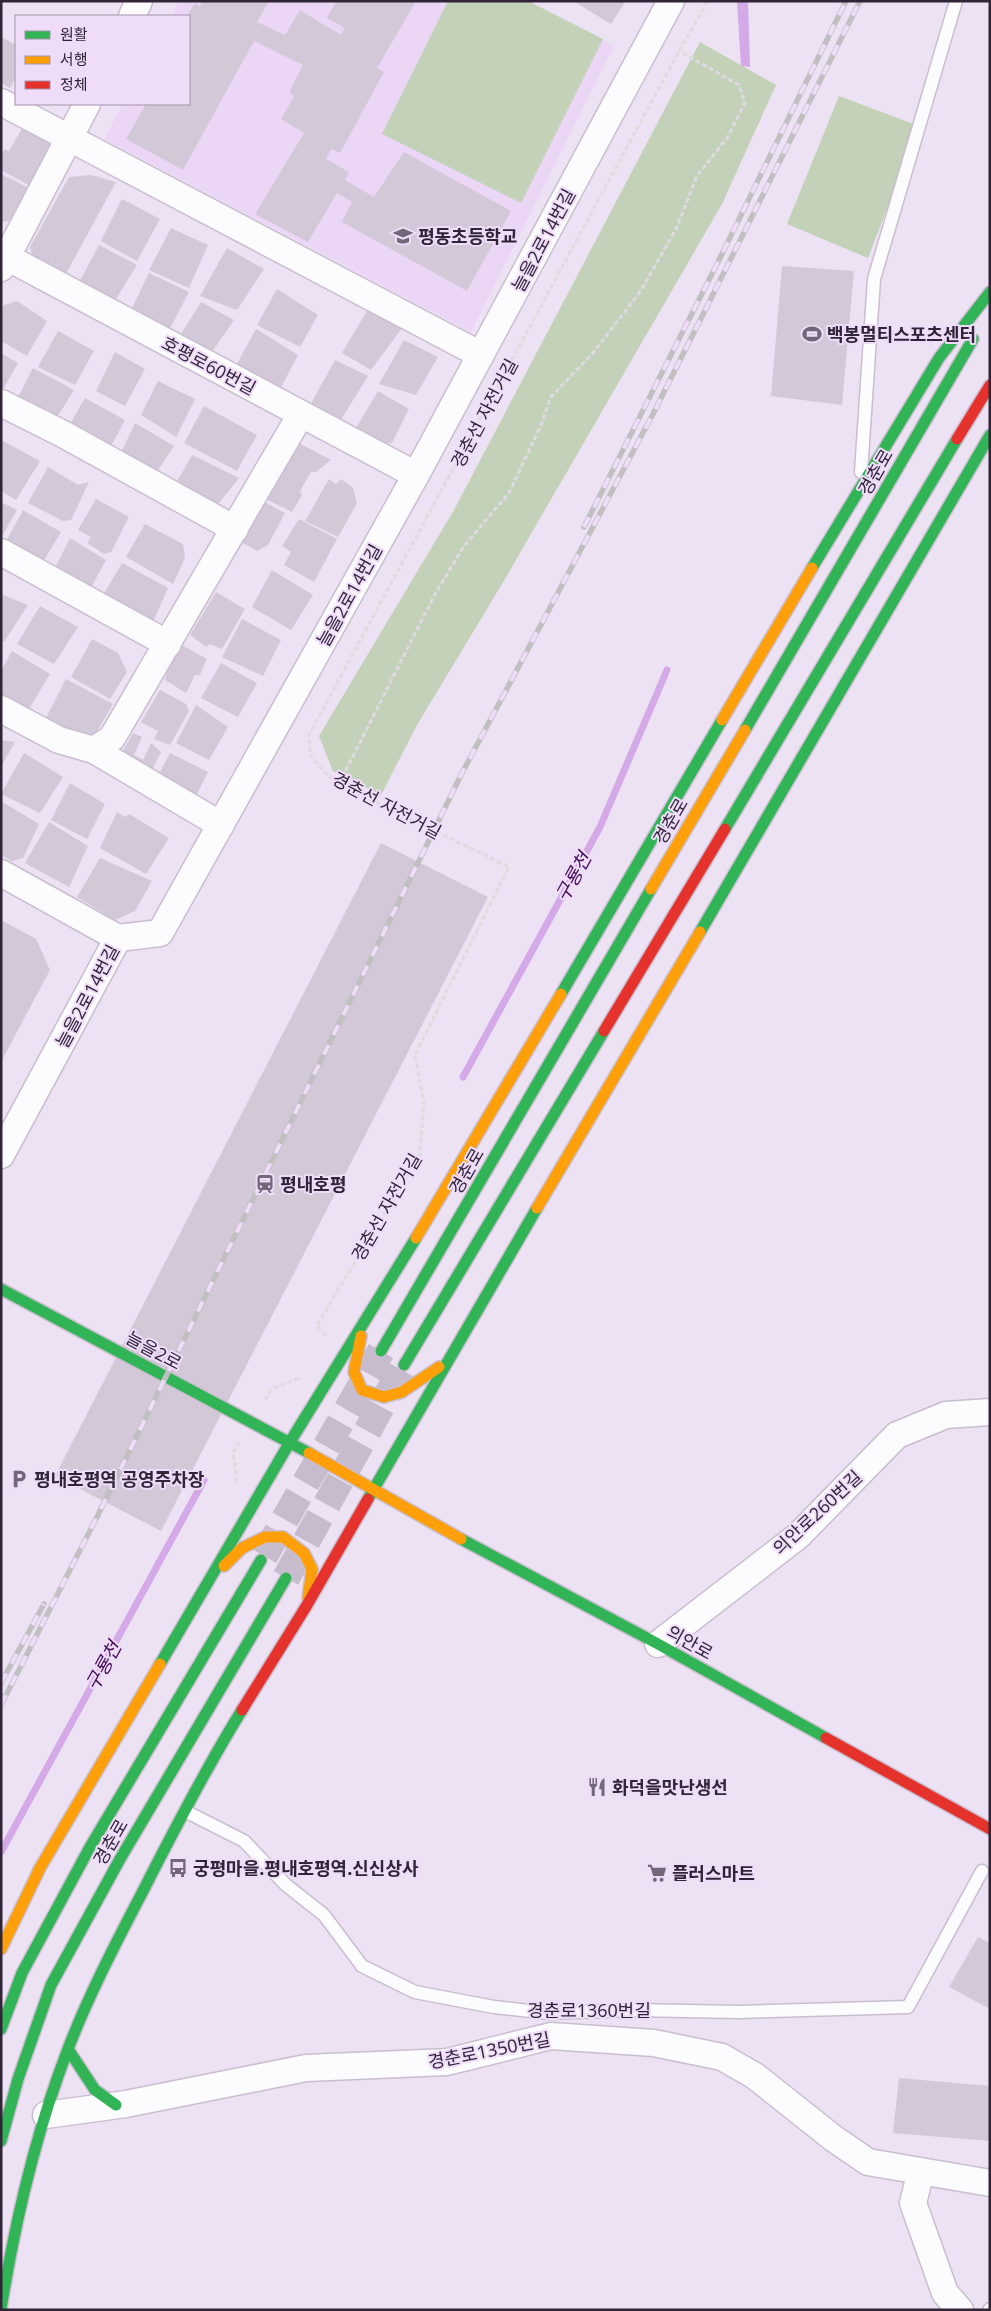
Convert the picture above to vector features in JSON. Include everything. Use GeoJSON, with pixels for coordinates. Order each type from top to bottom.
{"type":"FeatureCollection","features":[{"type":"Feature","properties":{"kind":"street"},"geometry":{"type":"LineString","coordinates":[[132,15],[139,1]]}},
{"type":"Feature","properties":{"kind":"street","name":"늘을2로14번길"},"geometry":{"type":"LineString","coordinates":[[1,1155],[118,938],[160,933],[416,476],[671,1]]}},
{"type":"Feature","properties":{"kind":"street"},"geometry":{"type":"LineString","coordinates":[[1,102],[481,355]]}},
{"type":"Feature","properties":{"kind":"street"},"geometry":{"type":"LineString","coordinates":[[3,260],[86,105]]}},
{"type":"Feature","properties":{"kind":"street","name":"호평로60번길"},"geometry":{"type":"LineString","coordinates":[[3,260],[301,414],[416,476]]}},
{"type":"Feature","properties":{"kind":"street"},"geometry":{"type":"LineString","coordinates":[[1,1949],[40,1868],[290,1442],[433,1211],[860,488],[940,358],[990,292]]}},
{"type":"Feature","properties":{"kind":"street","name":"경춘로"},"geometry":{"type":"LineString","coordinates":[[381,1351],[985,318]]}},
{"type":"Feature","properties":{"kind":"street"},"geometry":{"type":"LineString","coordinates":[[404,1365],[990,385]]}},
{"type":"Feature","properties":{"kind":"street"},"geometry":{"type":"LineString","coordinates":[[1,403],[63,434],[235,529]]}},
{"type":"Feature","properties":{"kind":"street"},"geometry":{"type":"LineString","coordinates":[[94,750],[112,738],[301,414]]}},
{"type":"Feature","properties":{"kind":"street"},"geometry":{"type":"LineString","coordinates":[[1,2309],[12,2238],[46,2115],[68,2049],[114,1947],[206,1768],[307,1605],[448,1360],[918,563],[990,435]]}},
{"type":"Feature","properties":{"kind":"street"},"geometry":{"type":"LineString","coordinates":[[1,552],[168,644]]}},
{"type":"Feature","properties":{"kind":"street"},"geometry":{"type":"LineString","coordinates":[[1,709],[59,740],[94,750],[221,825]]}},
{"type":"Feature","properties":{"kind":"street"},"geometry":{"type":"LineString","coordinates":[[1,873],[118,938]]}},
{"type":"Feature","properties":{"kind":"street","name":"늘을2로"},"geometry":{"type":"LineString","coordinates":[[1,1289],[290,1442]]}},
{"type":"Feature","properties":{"kind":"street"},"geometry":{"type":"LineString","coordinates":[[368,1316],[357,1348],[354,1372],[362,1390],[384,1397],[402,1392],[422,1381],[448,1360]]}},
{"type":"Feature","properties":{"kind":"street","name":"의안로260번길"},"geometry":{"type":"LineString","coordinates":[[658,1644],[798,1536],[897,1434],[946,1415],[990,1412]]}},
{"type":"Feature","properties":{"kind":"street","name":"의안로"},"geometry":{"type":"LineString","coordinates":[[290,1442],[372,1490],[658,1644],[990,1829]]}},
{"type":"Feature","properties":{"kind":"street"},"geometry":{"type":"LineString","coordinates":[[207,1583],[242,1548],[265,1537],[283,1537],[304,1552],[312,1570],[307,1605]]}},
{"type":"Feature","properties":{"kind":"street","name":"경춘로"},"geometry":{"type":"LineString","coordinates":[[1,2029],[22,1973],[90,1847],[261,1560]]}},
{"type":"Feature","properties":{"kind":"street","name":"경춘로"},"geometry":{"type":"LineString","coordinates":[[1,2141],[18,2079],[51,1984],[120,1859],[286,1578]]}},
{"type":"Feature","properties":{"kind":"street","name":"경춘로1350번길"},"geometry":{"type":"LineString","coordinates":[[46,2115],[116,2105],[306,2068],[446,2062],[550,2024],[722,2056],[755,2076],[833,2138],[868,2162],[990,2183]]}},
{"type":"Feature","properties":{"kind":"street"},"geometry":{"type":"LineString","coordinates":[[68,2049],[95,2090],[116,2105]]}},
{"type":"Feature","properties":{"kind":"street"},"geometry":{"type":"LineString","coordinates":[[921,2171],[913,2203],[945,2293],[960,2310]]}},
{"type":"Feature","properties":{"kind":"lane"},"geometry":{"type":"LineString","coordinates":[[860,488],[874,279],[956,1]]}},
{"type":"Feature","properties":{"kind":"lane","name":"경춘로1360번길"},"geometry":{"type":"LineString","coordinates":[[185,1811],[244,1841],[286,1885],[324,1915],[362,1966],[415,1992],[494,2007],[550,2024],[632,2010],[739,2012],[908,2008],[982,1872]]}},
{"type":"Feature","properties":{"kind":"path","name":"경춘선 자전거길"},"geometry":{"type":"LineString","coordinates":[[329,1340],[318,1325],[420,1154],[424,1103],[415,1054],[509,867],[339,784],[327,775],[310,755],[308,735],[679,51],[708,1]]}},
{"type":"Feature","properties":{"kind":"path"},"geometry":{"type":"LineString","coordinates":[[339,784],[435,594],[464,546],[509,493],[542,423],[550,398],[593,353],[640,292],[676,229],[697,176],[728,138],[745,104],[739,85],[679,51]]}},
{"type":"Feature","properties":{"kind":"path"},"geometry":{"type":"LineString","coordinates":[[238,1492],[233,1453],[272,1389],[302,1378]]}},
{"type":"Feature","properties":{"kind":"shaded area","name":"평동초등학교"},"geometry":{"type":"Polygon","coordinates":[[[179,1],[528,1],[614,46],[471,332],[104,139],[122,105],[190,105],[190,15],[172,15],[179,1]]]}},
{"type":"Feature","properties":{"kind":"shaded area"},"geometry":{"type":"Polygon","coordinates":[[[737,1],[748,1],[750,67],[741,66],[737,1]]]}},
{"type":"Feature","properties":{"kind":"green space"},"geometry":{"type":"Polygon","coordinates":[[[448,1],[528,1],[603,39],[521,203],[382,134],[448,1]]]}},
{"type":"Feature","properties":{"kind":"green space"},"geometry":{"type":"Polygon","coordinates":[[[700,42],[776,85],[722,204],[502,584],[417,725],[381,795],[333,771],[319,736],[454,510],[700,42]]]}},
{"type":"Feature","properties":{"kind":"green space"},"geometry":{"type":"Polygon","coordinates":[[[839,96],[919,126],[868,258],[787,224],[839,96]]]}},
{"type":"Feature","properties":{"kind":"building"},"geometry":{"type":"Polygon","coordinates":[[[202,1],[269,1],[257,22],[285,35],[300,10],[341,35],[345,28],[327,18],[336,1],[416,1],[377,68],[384,72],[340,153],[331,149],[326,159],[349,172],[345,180],[374,197],[404,152],[511,211],[467,291],[342,222],[352,202],[337,193],[308,242],[255,214],[304,133],[281,119],[294,97],[290,91],[303,65],[254,41],[183,170],[126,139],[145,105],[190,105],[190,15],[188,15],[195,3],[200,6],[202,1]]]}},
{"type":"Feature","properties":{"kind":"building"},"geometry":{"type":"Polygon","coordinates":[[[573,1],[626,1],[611,24],[573,1]]]}},
{"type":"Feature","properties":{"kind":"building"},"geometry":{"type":"Polygon","coordinates":[[[1,37],[15,44],[15,79],[10,88],[1,83],[1,37]]]}},
{"type":"Feature","properties":{"kind":"building"},"geometry":{"type":"Polygon","coordinates":[[[24,125],[48,137],[51,150],[32,187],[1,170],[1,154],[5,149],[9,151],[24,125]]]}},
{"type":"Feature","properties":{"kind":"building"},"geometry":{"type":"Polygon","coordinates":[[[1,174],[29,188],[9,221],[1,222],[1,174]]]}},
{"type":"Feature","properties":{"kind":"building"},"geometry":{"type":"Polygon","coordinates":[[[91,175],[116,182],[62,281],[35,265],[30,247],[69,177],[91,175]]]}},
{"type":"Feature","properties":{"kind":"building"},"geometry":{"type":"Polygon","coordinates":[[[122,199],[160,219],[137,261],[101,241],[122,199]]]}},
{"type":"Feature","properties":{"kind":"building"},"geometry":{"type":"Polygon","coordinates":[[[171,228],[208,245],[189,288],[149,270],[171,228]]]}},
{"type":"Feature","properties":{"kind":"building"},"geometry":{"type":"Polygon","coordinates":[[[99,245],[137,265],[111,307],[75,290],[99,245]]]}},
{"type":"Feature","properties":{"kind":"building"},"geometry":{"type":"Polygon","coordinates":[[[227,248],[264,269],[237,310],[200,296],[227,248]]]}},
{"type":"Feature","properties":{"kind":"building","name":"백봉멀티스포츠센터"},"geometry":{"type":"Polygon","coordinates":[[[782,266],[854,271],[842,405],[771,396],[782,266]]]}},
{"type":"Feature","properties":{"kind":"building"},"geometry":{"type":"Polygon","coordinates":[[[149,273],[189,292],[167,334],[130,312],[149,273]]]}},
{"type":"Feature","properties":{"kind":"building"},"geometry":{"type":"Polygon","coordinates":[[[277,289],[318,315],[300,347],[257,325],[277,289]]]}},
{"type":"Feature","properties":{"kind":"building"},"geometry":{"type":"Polygon","coordinates":[[[17,301],[47,321],[27,356],[1,341],[1,310],[4,305],[17,301]]]}},
{"type":"Feature","properties":{"kind":"building"},"geometry":{"type":"Polygon","coordinates":[[[201,302],[234,320],[210,355],[176,342],[201,302]]]}},
{"type":"Feature","properties":{"kind":"building"},"geometry":{"type":"Polygon","coordinates":[[[368,309],[405,324],[371,370],[342,353],[368,309]]]}},
{"type":"Feature","properties":{"kind":"building"},"geometry":{"type":"Polygon","coordinates":[[[256,329],[298,355],[278,393],[233,371],[256,329]]]}},
{"type":"Feature","properties":{"kind":"building"},"geometry":{"type":"Polygon","coordinates":[[[58,331],[94,351],[75,385],[38,367],[58,331]]]}},
{"type":"Feature","properties":{"kind":"building"},"geometry":{"type":"Polygon","coordinates":[[[404,340],[438,357],[416,395],[379,384],[404,340]]]}},
{"type":"Feature","properties":{"kind":"building"},"geometry":{"type":"Polygon","coordinates":[[[115,352],[145,369],[125,406],[96,391],[115,352]]]}},
{"type":"Feature","properties":{"kind":"building"},"geometry":{"type":"Polygon","coordinates":[[[1,353],[18,363],[1,393],[1,353]]]}},
{"type":"Feature","properties":{"kind":"building"},"geometry":{"type":"Polygon","coordinates":[[[335,360],[368,376],[339,423],[309,407],[335,360]]]}},
{"type":"Feature","properties":{"kind":"building"},"geometry":{"type":"Polygon","coordinates":[[[33,368],[74,390],[53,424],[14,405],[33,368]]]}},
{"type":"Feature","properties":{"kind":"building"},"geometry":{"type":"Polygon","coordinates":[[[158,381],[195,399],[176,437],[141,415],[158,381]]]}},
{"type":"Feature","properties":{"kind":"building"},"geometry":{"type":"Polygon","coordinates":[[[378,391],[409,409],[392,443],[376,443],[356,428],[378,391]]]}},
{"type":"Feature","properties":{"kind":"building"},"geometry":{"type":"Polygon","coordinates":[[[85,398],[125,420],[108,452],[66,431],[85,398]]]}},
{"type":"Feature","properties":{"kind":"building"},"geometry":{"type":"Polygon","coordinates":[[[204,406],[257,435],[237,471],[184,443],[204,406]]]}},
{"type":"Feature","properties":{"kind":"building"},"geometry":{"type":"Polygon","coordinates":[[[135,423],[174,446],[152,479],[117,461],[135,423]]]}},
{"type":"Feature","properties":{"kind":"building"},"geometry":{"type":"Polygon","coordinates":[[[1,440],[40,461],[16,500],[1,491],[1,440]]]}},
{"type":"Feature","properties":{"kind":"building"},"geometry":{"type":"Polygon","coordinates":[[[297,442],[331,460],[316,472],[311,472],[300,491],[302,495],[292,512],[264,498],[287,451],[295,451],[297,442]]]}},
{"type":"Feature","properties":{"kind":"building"},"geometry":{"type":"Polygon","coordinates":[[[192,455],[239,478],[218,504],[203,508],[174,487],[192,455]]]}},
{"type":"Feature","properties":{"kind":"building"},"geometry":{"type":"Polygon","coordinates":[[[48,467],[78,485],[89,482],[71,520],[63,521],[28,503],[48,467]]]}},
{"type":"Feature","properties":{"kind":"building"},"geometry":{"type":"Polygon","coordinates":[[[329,479],[336,484],[341,479],[353,488],[357,503],[338,537],[305,521],[329,479]]]}},
{"type":"Feature","properties":{"kind":"building"},"geometry":{"type":"Polygon","coordinates":[[[96,499],[129,517],[111,552],[104,554],[87,543],[91,537],[78,530],[96,499]]]}},
{"type":"Feature","properties":{"kind":"building"},"geometry":{"type":"Polygon","coordinates":[[[259,499],[285,513],[268,545],[257,551],[236,539],[259,499]]]}},
{"type":"Feature","properties":{"kind":"building"},"geometry":{"type":"Polygon","coordinates":[[[1,502],[17,510],[1,538],[1,502]]]}},
{"type":"Feature","properties":{"kind":"building"},"geometry":{"type":"Polygon","coordinates":[[[23,510],[61,532],[40,567],[3,547],[23,510]]]}},
{"type":"Feature","properties":{"kind":"building"},"geometry":{"type":"Polygon","coordinates":[[[299,519],[337,539],[314,582],[284,565],[291,552],[282,546],[299,519]]]}},
{"type":"Feature","properties":{"kind":"building"},"geometry":{"type":"Polygon","coordinates":[[[145,524],[183,544],[185,558],[173,584],[126,557],[145,524]]]}},
{"type":"Feature","properties":{"kind":"building"},"geometry":{"type":"Polygon","coordinates":[[[70,538],[106,560],[88,593],[53,572],[70,538]]]}},
{"type":"Feature","properties":{"kind":"building"},"geometry":{"type":"Polygon","coordinates":[[[122,563],[168,588],[153,622],[102,597],[122,563]]]}},
{"type":"Feature","properties":{"kind":"building"},"geometry":{"type":"Polygon","coordinates":[[[272,570],[313,595],[291,630],[252,607],[272,570]]]}},
{"type":"Feature","properties":{"kind":"building"},"geometry":{"type":"Polygon","coordinates":[[[216,592],[245,609],[222,649],[210,644],[206,647],[190,635],[216,592]]]}},
{"type":"Feature","properties":{"kind":"building"},"geometry":{"type":"Polygon","coordinates":[[[1,594],[28,605],[4,642],[1,640],[1,594]]]}},
{"type":"Feature","properties":{"kind":"building"},"geometry":{"type":"Polygon","coordinates":[[[40,606],[78,627],[54,664],[17,644],[40,606]]]}},
{"type":"Feature","properties":{"kind":"building"},"geometry":{"type":"Polygon","coordinates":[[[242,619],[281,640],[263,676],[222,657],[242,619]]]}},
{"type":"Feature","properties":{"kind":"building"},"geometry":{"type":"Polygon","coordinates":[[[92,639],[118,653],[127,672],[110,699],[71,677],[92,639]]]}},
{"type":"Feature","properties":{"kind":"building"},"geometry":{"type":"Polygon","coordinates":[[[180,644],[207,659],[200,675],[195,675],[186,693],[165,680],[169,662],[180,644]]]}},
{"type":"Feature","properties":{"kind":"building"},"geometry":{"type":"Polygon","coordinates":[[[12,651],[50,674],[26,714],[1,701],[1,671],[12,651]]]}},
{"type":"Feature","properties":{"kind":"building"},"geometry":{"type":"Polygon","coordinates":[[[221,663],[257,683],[238,717],[201,698],[221,663]]]}},
{"type":"Feature","properties":{"kind":"building"},"geometry":{"type":"Polygon","coordinates":[[[66,679],[113,704],[92,740],[44,722],[66,679]]]}},
{"type":"Feature","properties":{"kind":"building"},"geometry":{"type":"Polygon","coordinates":[[[160,690],[186,704],[189,711],[170,745],[154,739],[158,731],[141,722],[160,690]]]}},
{"type":"Feature","properties":{"kind":"building"},"geometry":{"type":"Polygon","coordinates":[[[196,705],[228,727],[209,760],[176,743],[196,705]]]}},
{"type":"Feature","properties":{"kind":"building"},"geometry":{"type":"Polygon","coordinates":[[[133,733],[142,737],[134,755],[143,760],[151,743],[161,752],[148,778],[118,760],[133,733]]]}},
{"type":"Feature","properties":{"kind":"building"},"geometry":{"type":"Polygon","coordinates":[[[1,740],[15,742],[1,767],[1,740]]]}},
{"type":"Feature","properties":{"kind":"building"},"geometry":{"type":"Polygon","coordinates":[[[24,753],[63,777],[40,813],[1,794],[24,753]]]}},
{"type":"Feature","properties":{"kind":"building"},"geometry":{"type":"Polygon","coordinates":[[[170,753],[208,772],[193,802],[155,782],[170,753]]]}},
{"type":"Feature","properties":{"kind":"building"},"geometry":{"type":"Polygon","coordinates":[[[70,783],[105,804],[87,839],[51,820],[70,783]]]}},
{"type":"Feature","properties":{"kind":"building"},"geometry":{"type":"Polygon","coordinates":[[[1,801],[39,824],[23,858],[12,861],[1,855],[1,801]]]}},
{"type":"Feature","properties":{"kind":"building"},"geometry":{"type":"Polygon","coordinates":[[[117,812],[125,817],[129,814],[169,838],[146,874],[100,848],[117,812]]]}},
{"type":"Feature","properties":{"kind":"building"},"geometry":{"type":"Polygon","coordinates":[[[49,822],[88,846],[69,887],[25,863],[49,822]]]}},
{"type":"Feature","properties":{"kind":"building"},"geometry":{"type":"Polygon","coordinates":[[[381,843],[488,897],[161,1531],[55,1476],[381,843]]]}},
{"type":"Feature","properties":{"kind":"building"},"geometry":{"type":"Polygon","coordinates":[[[100,858],[152,881],[135,911],[115,920],[77,897],[100,858]]]}},
{"type":"Feature","properties":{"kind":"building"},"geometry":{"type":"Polygon","coordinates":[[[1,920],[36,939],[50,970],[1,1062],[1,920]]]}},
{"type":"Feature","properties":{"kind":"building"},"geometry":{"type":"Polygon","coordinates":[[[978,1937],[990,1943],[990,2009],[949,1987],[978,1937]]]}},
{"type":"Feature","properties":{"kind":"building"},"geometry":{"type":"Polygon","coordinates":[[[899,2078],[990,2086],[990,2141],[893,2133],[899,2078]]]}},
{"type":"Feature","properties":{"kind":"waterway","name":"구룡천"},"geometry":{"type":"LineString","coordinates":[[463,1077],[600,827],[667,670]]}},
{"type":"Feature","properties":{"kind":"waterway","name":"구룡천"},"geometry":{"type":"LineString","coordinates":[[1,1852],[204,1480]]}},
{"type":"Feature","properties":{"kind":"tunnel"},"geometry":{"type":"LineString","coordinates":[[264,1556],[381,1351]]}},
{"type":"Feature","properties":{"kind":"tunnel"},"geometry":{"type":"LineString","coordinates":[[286,1578],[404,1365]]}},
{"type":"Feature","properties":{"kind":"railway"},"geometry":{"type":"LineString","coordinates":[[584,527],[720,258],[846,1]]}},
{"type":"Feature","properties":{"kind":"railway"},"geometry":{"type":"LineString","coordinates":[[1,1705],[99,1513],[462,773],[653,414],[860,1]]}},
{"type":"Feature","properties":{"kind":"railway"},"geometry":{"type":"LineString","coordinates":[[1,1683],[44,1604]]}},
{"type":"Feature","properties":{"kind":"traffic: fast"},"geometry":{"type":"LineString","coordinates":[[812,568],[939,358],[990,292]]}},
{"type":"Feature","properties":{"kind":"traffic: fast"},"geometry":{"type":"LineString","coordinates":[[745,730],[973,339]]}},
{"type":"Feature","properties":{"kind":"traffic: fast"},"geometry":{"type":"LineString","coordinates":[[700,932],[990,435]]}},
{"type":"Feature","properties":{"kind":"traffic: fast"},"geometry":{"type":"LineString","coordinates":[[725,829],[957,439]]}},
{"type":"Feature","properties":{"kind":"traffic: fast"},"geometry":{"type":"LineString","coordinates":[[561,994],[722,720]]}},
{"type":"Feature","properties":{"kind":"traffic: fast"},"geometry":{"type":"LineString","coordinates":[[381,1351],[651,889]]}},
{"type":"Feature","properties":{"kind":"traffic: fast"},"geometry":{"type":"LineString","coordinates":[[404,1365],[604,1031]]}},
{"type":"Feature","properties":{"kind":"traffic: fast"},"geometry":{"type":"LineString","coordinates":[[368,1499],[537,1208]]}},
{"type":"Feature","properties":{"kind":"traffic: fast"},"geometry":{"type":"LineString","coordinates":[[160,1664],[290,1442],[416,1238]]}},
{"type":"Feature","properties":{"kind":"traffic: fast"},"geometry":{"type":"LineString","coordinates":[[1,1289],[309,1453]]}},
{"type":"Feature","properties":{"kind":"traffic: fast"},"geometry":{"type":"LineString","coordinates":[[461,1539],[658,1644],[826,1738]]}},
{"type":"Feature","properties":{"kind":"traffic: fast"},"geometry":{"type":"LineString","coordinates":[[1,2029],[22,1973],[90,1847],[261,1560]]}},
{"type":"Feature","properties":{"kind":"traffic: fast"},"geometry":{"type":"LineString","coordinates":[[1,2141],[18,2079],[51,1985],[120,1859],[286,1578]]}},
{"type":"Feature","properties":{"kind":"traffic: fast"},"geometry":{"type":"LineString","coordinates":[[1,2309],[20,2210],[36,2145],[76,2028],[167,1843],[203,1776],[242,1710]]}},
{"type":"Feature","properties":{"kind":"traffic: fast"},"geometry":{"type":"LineString","coordinates":[[68,2049],[95,2090],[116,2105]]}},
{"type":"Feature","properties":{"kind":"traffic: slow"},"geometry":{"type":"LineString","coordinates":[[722,720],[812,568]]}},
{"type":"Feature","properties":{"kind":"traffic: slow"},"geometry":{"type":"LineString","coordinates":[[651,889],[745,730]]}},
{"type":"Feature","properties":{"kind":"traffic: slow"},"geometry":{"type":"LineString","coordinates":[[537,1208],[700,932]]}},
{"type":"Feature","properties":{"kind":"traffic: slow"},"geometry":{"type":"LineString","coordinates":[[416,1238],[561,994]]}},
{"type":"Feature","properties":{"kind":"traffic: slow"},"geometry":{"type":"LineString","coordinates":[[361,1336],[354,1372],[362,1390],[384,1397],[402,1392],[439,1367]]}},
{"type":"Feature","properties":{"kind":"traffic: slow"},"geometry":{"type":"LineString","coordinates":[[309,1453],[461,1539]]}},
{"type":"Feature","properties":{"kind":"traffic: slow"},"geometry":{"type":"LineString","coordinates":[[224,1566],[242,1548],[265,1537],[283,1537],[304,1553],[312,1569],[308,1598]]}},
{"type":"Feature","properties":{"kind":"traffic: slow"},"geometry":{"type":"LineString","coordinates":[[1,1949],[40,1868],[160,1664]]}},
{"type":"Feature","properties":{"kind":"traffic: jam"},"geometry":{"type":"LineString","coordinates":[[957,439],[990,385]]}},
{"type":"Feature","properties":{"kind":"traffic: jam"},"geometry":{"type":"LineString","coordinates":[[604,1031],[725,829]]}},
{"type":"Feature","properties":{"kind":"traffic: jam"},"geometry":{"type":"LineString","coordinates":[[242,1710],[307,1605],[368,1499]]}},
{"type":"Feature","properties":{"kind":"traffic: jam"},"geometry":{"type":"LineString","coordinates":[[826,1738],[990,1829]]}},
{"type":"Feature","properties":{"kind":"place","name":"평동초등학교"},"geometry":{"type":"Point","coordinates":[403,236]}},
{"type":"Feature","properties":{"kind":"place","name":"백봉멀티스포츠센터"},"geometry":{"type":"Point","coordinates":[812,334]}},
{"type":"Feature","properties":{"kind":"place","name":"평내호평"},"geometry":{"type":"Point","coordinates":[265,1184]}},
{"type":"Feature","properties":{"kind":"place","name":"평내호평역 공영주차장"},"geometry":{"type":"Point","coordinates":[19,1479]}},
{"type":"Feature","properties":{"kind":"place","name":"화덕을맛난생선"},"geometry":{"type":"Point","coordinates":[597,1787]}},
{"type":"Feature","properties":{"kind":"place","name":"궁평마을.평내호평역.신신상사"},"geometry":{"type":"Point","coordinates":[178,1868]}},
{"type":"Feature","properties":{"kind":"place","name":"플러스마트"},"geometry":{"type":"Point","coordinates":[657,1873]}}]}
